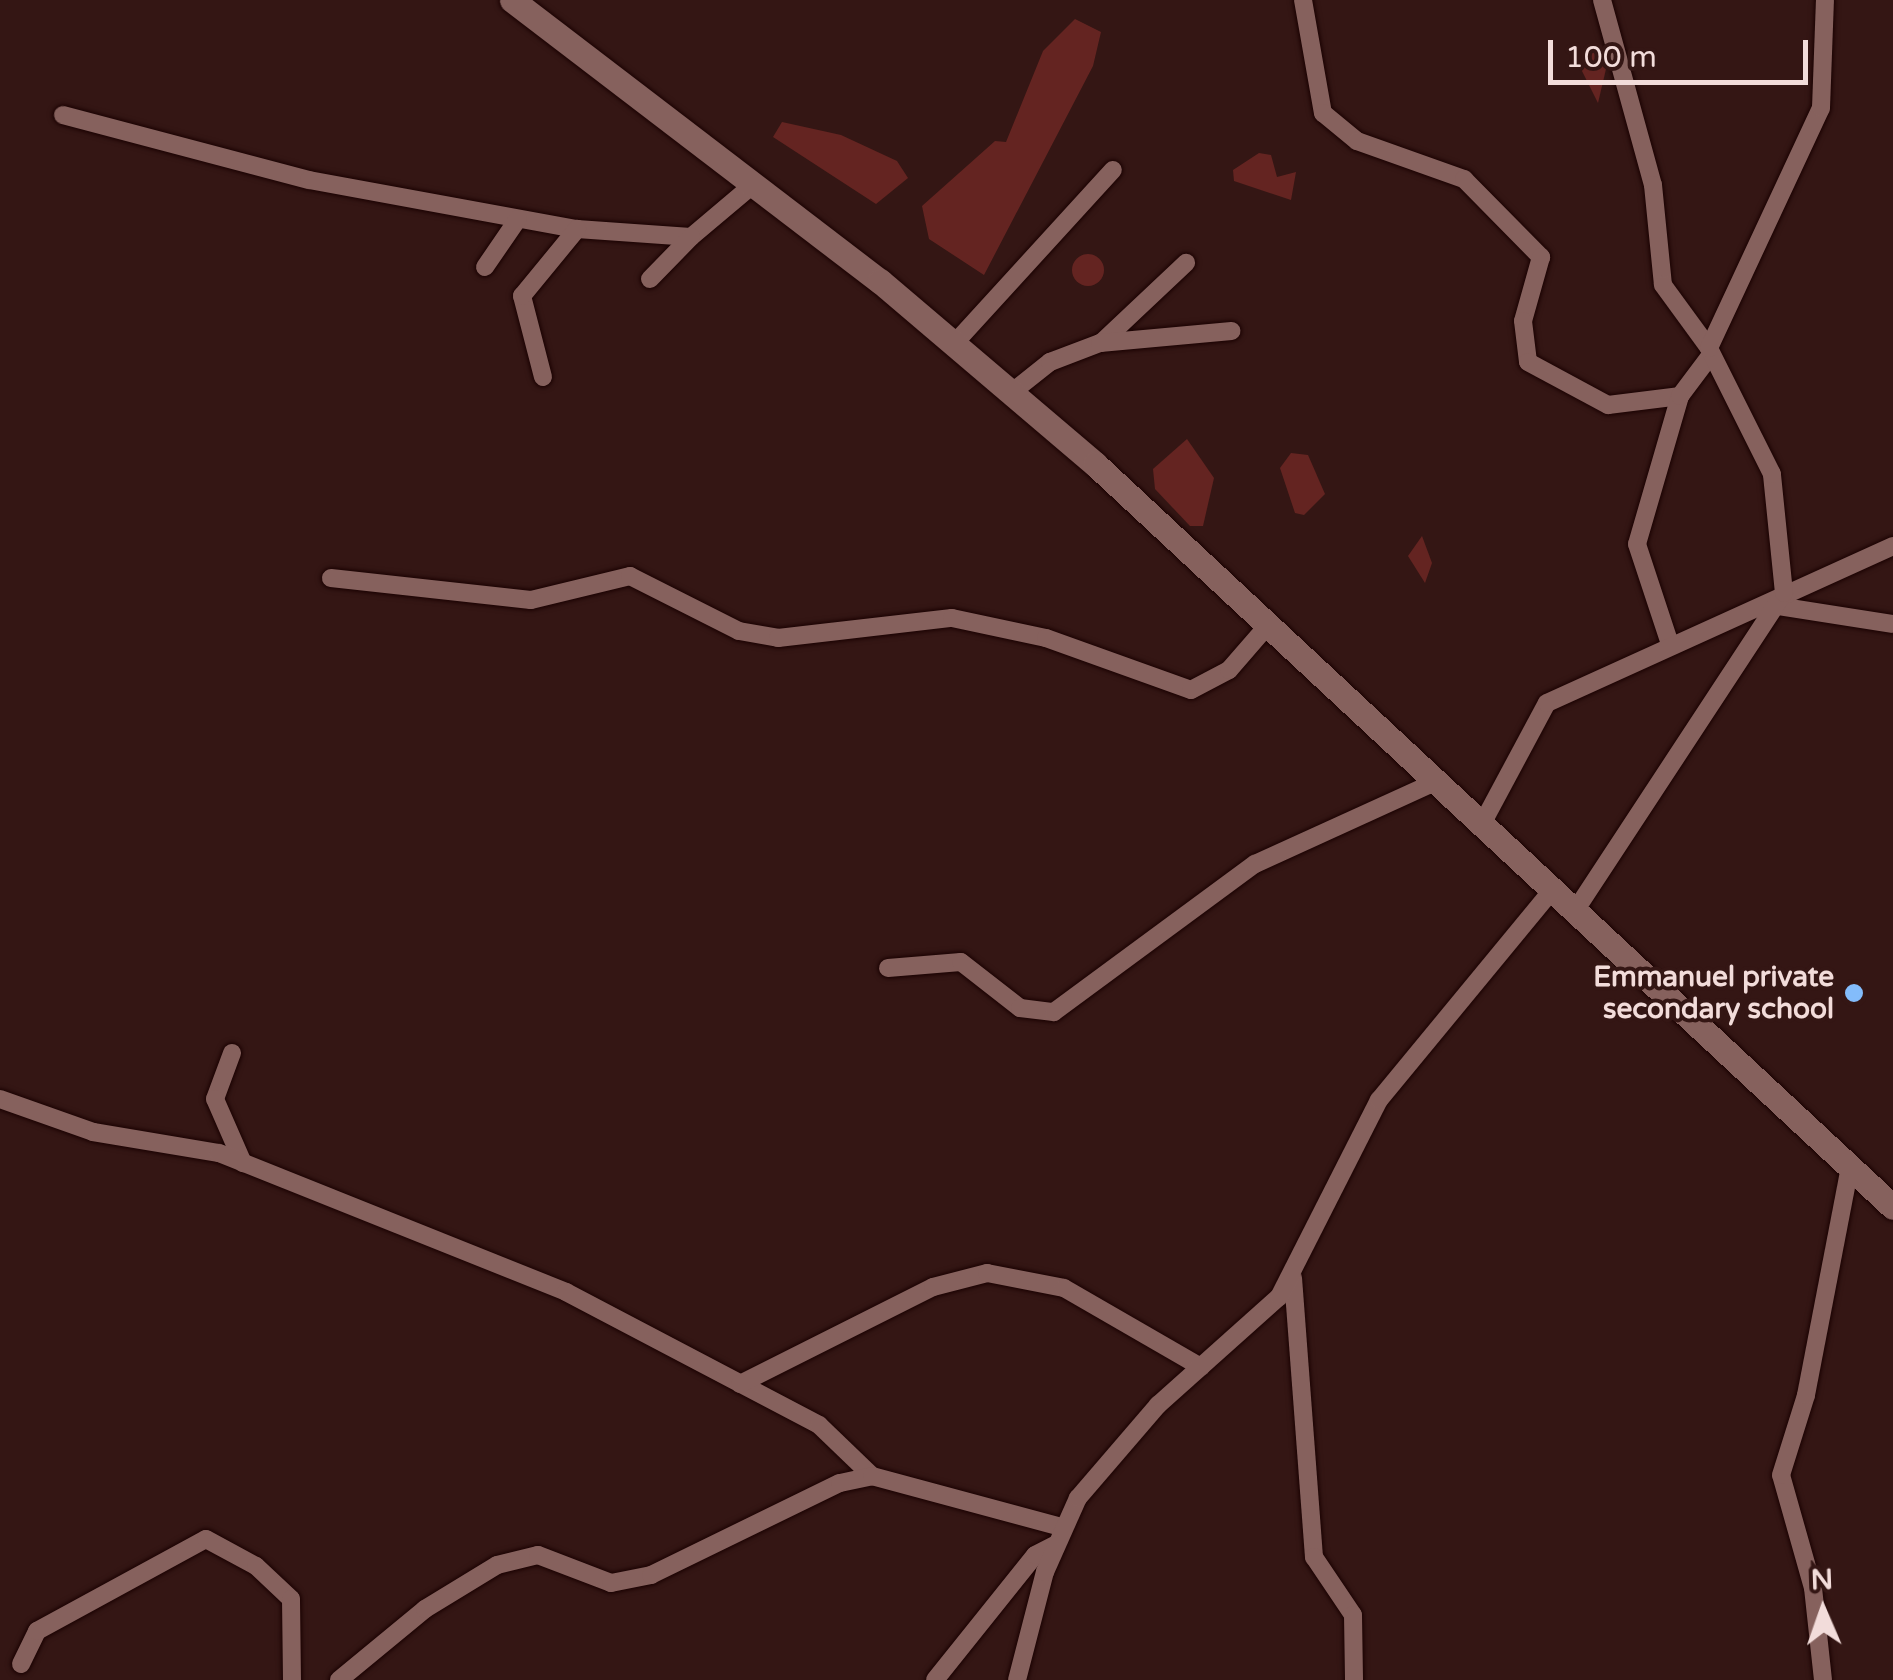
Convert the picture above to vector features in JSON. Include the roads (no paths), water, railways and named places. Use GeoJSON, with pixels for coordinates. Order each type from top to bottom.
{"type":"FeatureCollection","features":[{"type":"Feature","properties":{"kind":"main road"},"geometry":{"type":"LineString","coordinates":[[512,0],[756,183],[1011,392],[1269,624],[1893,1207]]}},
{"type":"Feature","properties":{"kind":"street"},"geometry":{"type":"LineString","coordinates":[[1303,0],[1324,113],[1356,140],[1464,179],[1541,257],[1523,321],[1528,362],[1608,405],[1680,396]]}},
{"type":"Feature","properties":{"kind":"street"},"geometry":{"type":"LineString","coordinates":[[1575,911],[1781,599],[1772,474],[1709,352],[1663,285],[1653,185],[1602,0]]}},
{"type":"Feature","properties":{"kind":"street"},"geometry":{"type":"LineString","coordinates":[[1669,641],[1637,544],[1680,396],[1709,352],[1821,108],[1825,0]]}},
{"type":"Feature","properties":{"kind":"street"},"geometry":{"type":"LineString","coordinates":[[63,115],[309,180],[577,229],[691,237]]}},
{"type":"Feature","properties":{"kind":"street"},"geometry":{"type":"LineString","coordinates":[[954,345],[1113,170]]}},
{"type":"Feature","properties":{"kind":"street"},"geometry":{"type":"LineString","coordinates":[[650,279],[691,237],[756,183]]}},
{"type":"Feature","properties":{"kind":"street"},"geometry":{"type":"LineString","coordinates":[[485,267],[518,220]]}},
{"type":"Feature","properties":{"kind":"street"},"geometry":{"type":"LineString","coordinates":[[543,377],[522,296],[577,229]]}},
{"type":"Feature","properties":{"kind":"street"},"geometry":{"type":"LineString","coordinates":[[1100,344],[1186,263]]}},
{"type":"Feature","properties":{"kind":"street"},"geometry":{"type":"LineString","coordinates":[[1011,392],[1050,362],[1100,344],[1230,331]]}},
{"type":"Feature","properties":{"kind":"street"},"geometry":{"type":"LineString","coordinates":[[1482,824],[1542,707],[1669,641],[1781,599],[1893,546]]}},
{"type":"Feature","properties":{"kind":"street"},"geometry":{"type":"LineString","coordinates":[[331,578],[532,600],[630,576],[739,630],[778,638],[952,618],[1046,638],[1192,690],[1229,670],[1269,624]]}},
{"type":"Feature","properties":{"kind":"street"},"geometry":{"type":"LineString","coordinates":[[1781,599],[1893,624]]}},
{"type":"Feature","properties":{"kind":"street"},"geometry":{"type":"LineString","coordinates":[[888,968],[961,962],[1020,1008],[1054,1012],[1255,864],[1436,780]]}},
{"type":"Feature","properties":{"kind":"street"},"geometry":{"type":"LineString","coordinates":[[1017,1680],[1061,1526],[1126,1439],[1293,1278],[1379,1100],[1552,890]]}},
{"type":"Feature","properties":{"kind":"street"},"geometry":{"type":"LineString","coordinates":[[232,1053],[215,1099],[243,1163]]}},
{"type":"Feature","properties":{"kind":"street"},"geometry":{"type":"LineString","coordinates":[[0,1098],[92,1132],[192,1144],[566,1292],[834,1435],[872,1476]]}},
{"type":"Feature","properties":{"kind":"street"},"geometry":{"type":"LineString","coordinates":[[1823,1680],[1812,1588],[1780,1475],[1806,1395],[1850,1167]]}},
{"type":"Feature","properties":{"kind":"street"},"geometry":{"type":"LineString","coordinates":[[740,1384],[933,1287],[1013,1272],[1101,1306],[1201,1368]]}},
{"type":"Feature","properties":{"kind":"street"},"geometry":{"type":"LineString","coordinates":[[1293,1278],[1314,1556],[1353,1615],[1354,1680]]}},
{"type":"Feature","properties":{"kind":"street"},"geometry":{"type":"LineString","coordinates":[[339,1680],[425,1609],[497,1565],[538,1555],[611,1583],[651,1575],[807,1493],[872,1476],[1061,1526]]}},
{"type":"Feature","properties":{"kind":"street"},"geometry":{"type":"LineString","coordinates":[[21,1664],[37,1631],[206,1539],[256,1566],[291,1599],[292,1680]]}},
{"type":"Feature","properties":{"kind":"street"},"geometry":{"type":"LineString","coordinates":[[935,1680],[1035,1555],[1055,1545]]}},
{"type":"Feature","properties":{"kind":"place","name":"Emmanuel private secondary school"},"geometry":{"type":"Point","coordinates":[1854,993]}}]}
